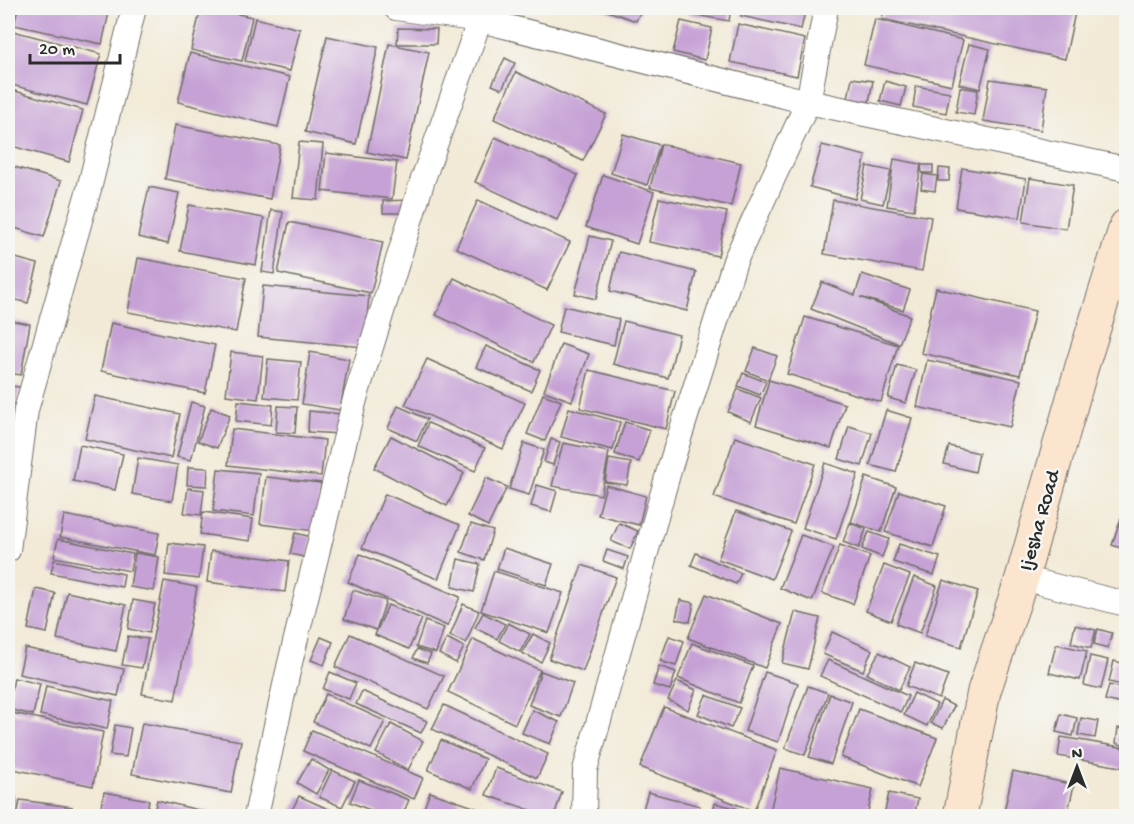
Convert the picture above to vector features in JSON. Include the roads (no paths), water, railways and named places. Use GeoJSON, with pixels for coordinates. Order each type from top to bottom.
{"type":"FeatureCollection","features":[{"type":"Feature","properties":{"kind":"main road","name":"Ijesha Road"},"geometry":{"type":"LineString","coordinates":[[960,816],[984,691],[1022,578],[1082,366],[1126,234]]}},
{"type":"Feature","properties":{"kind":"street"},"geometry":{"type":"LineString","coordinates":[[8,550],[26,410],[89,189],[134,8]]}},
{"type":"Feature","properties":{"kind":"street"},"geometry":{"type":"LineString","coordinates":[[396,8],[482,14],[808,102],[1126,169]]}},
{"type":"Feature","properties":{"kind":"street"},"geometry":{"type":"LineString","coordinates":[[584,816],[585,770],[670,467],[735,261],[808,102],[825,8]]}},
{"type":"Feature","properties":{"kind":"street"},"geometry":{"type":"LineString","coordinates":[[256,816],[289,667],[355,399],[423,179],[482,14]]}},
{"type":"Feature","properties":{"kind":"street"},"geometry":{"type":"LineString","coordinates":[[1022,578],[1126,604]]}}]}
